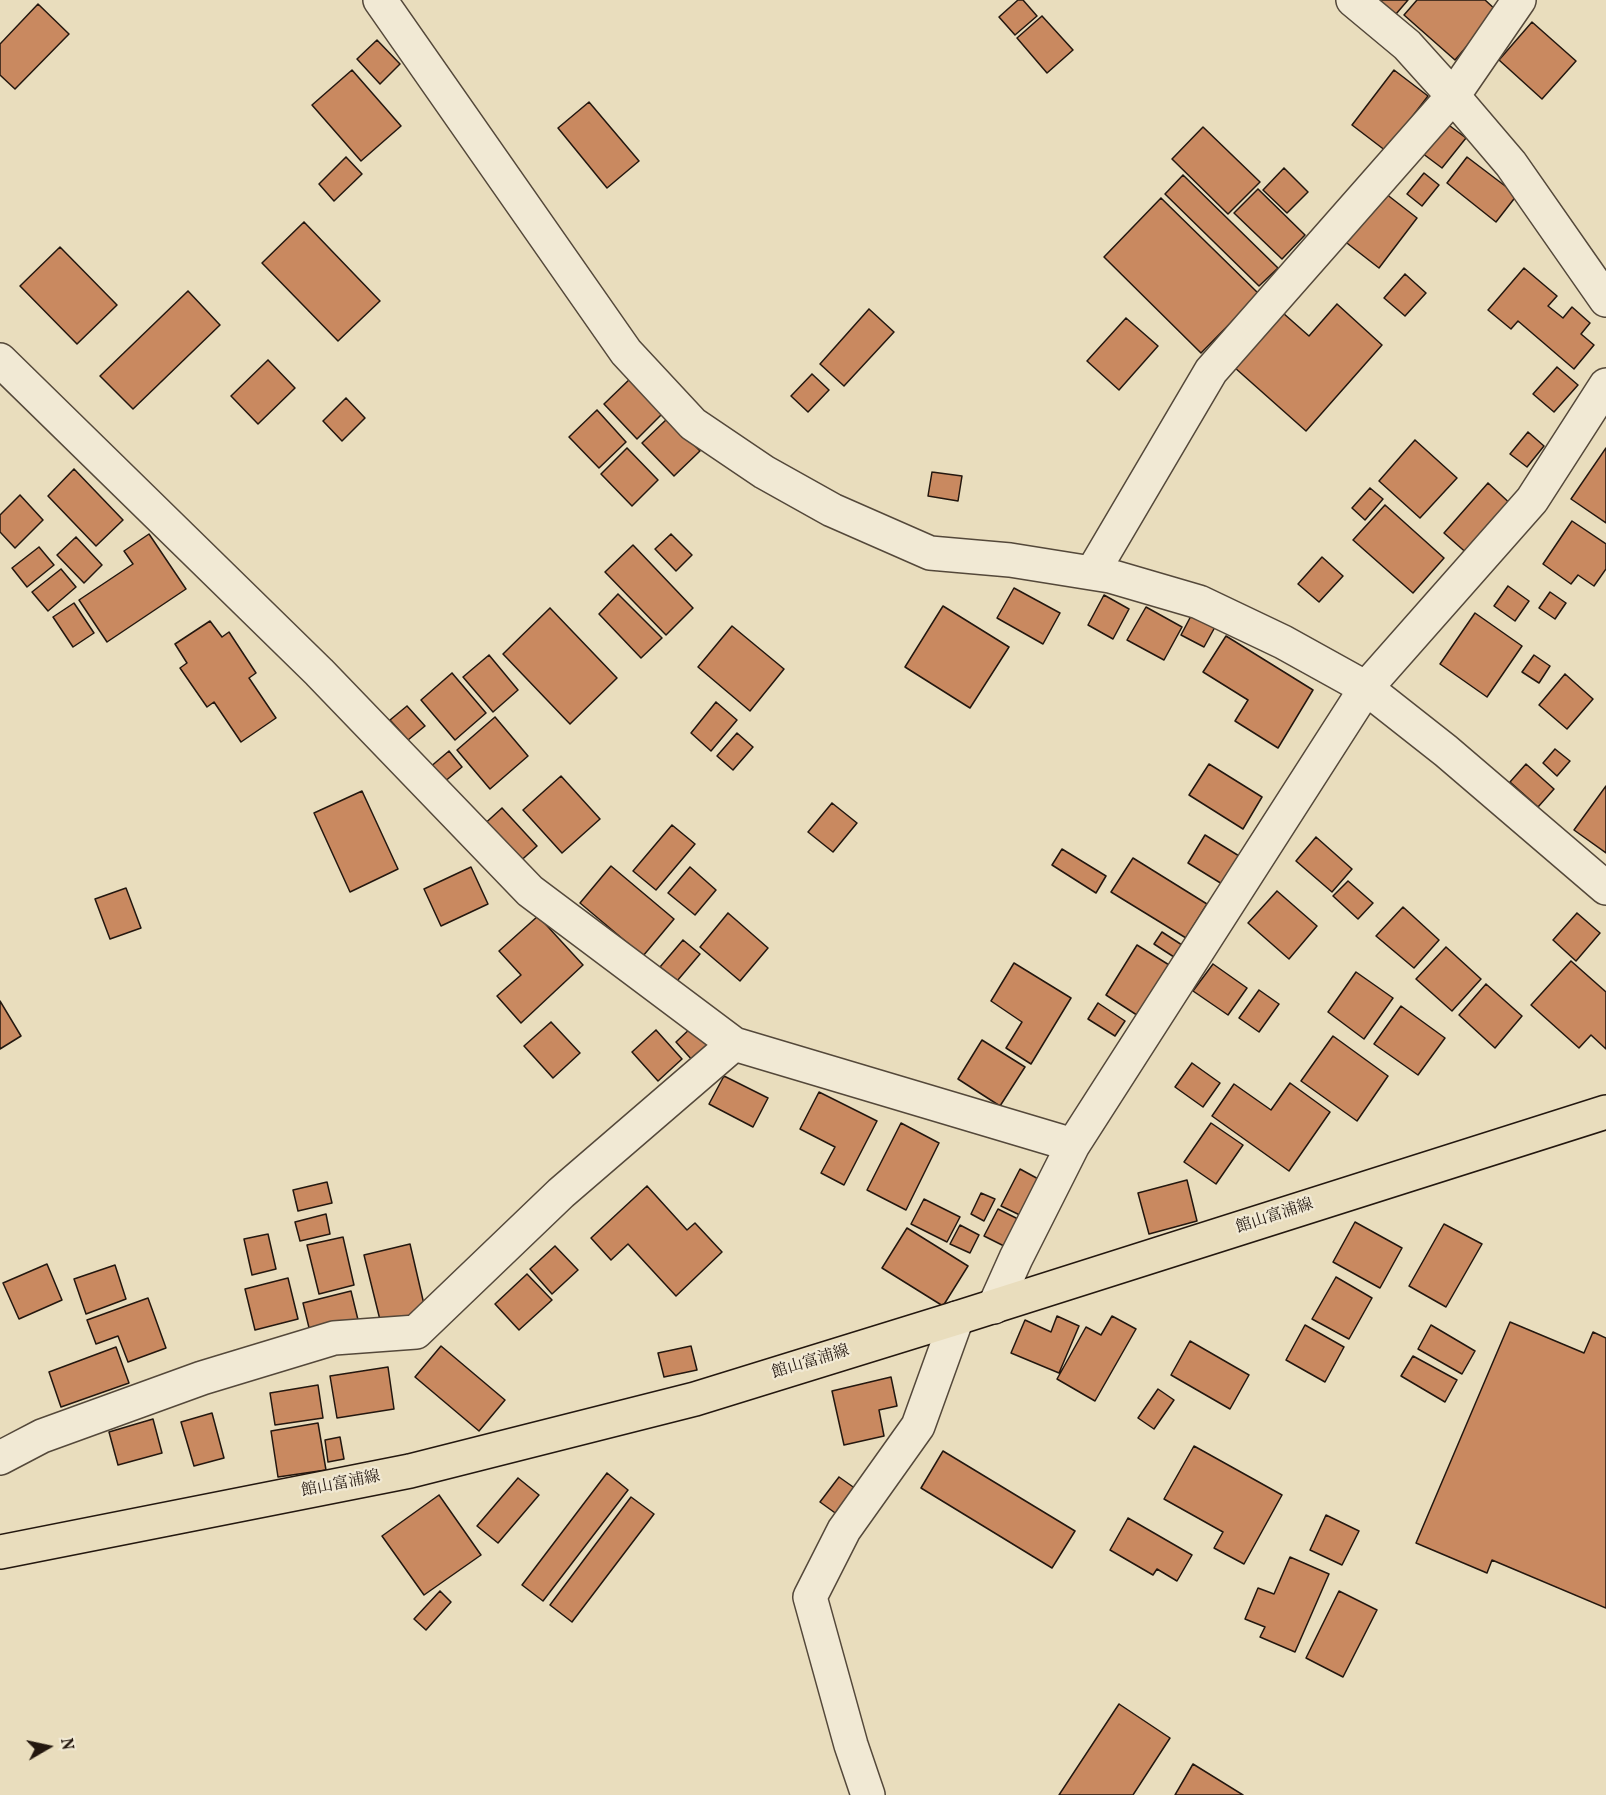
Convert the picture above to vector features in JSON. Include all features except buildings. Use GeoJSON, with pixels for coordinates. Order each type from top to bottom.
{"type":"FeatureCollection","features":[{"type":"Feature","properties":{"kind":"main road","name":"館山富浦線"},"geometry":{"type":"LineString","coordinates":[[0,1552],[410,1471],[695,1399],[994,1307],[1606,1112]]}},
{"type":"Feature","properties":{"kind":"street"},"geometry":{"type":"LineString","coordinates":[[380,0],[626,352],[693,424],[764,472],[832,510],[930,553],[1010,560],[1110,576],[1199,602],[1282,642],[1366,688],[1446,751],[1606,888]]}},
{"type":"Feature","properties":{"kind":"street"},"geometry":{"type":"LineString","coordinates":[[1353,0],[1407,45],[1454,96],[1511,164],[1606,300]]}},
{"type":"Feature","properties":{"kind":"street"},"geometry":{"type":"LineString","coordinates":[[1092,573],[1211,371],[1454,96],[1518,0]]}},
{"type":"Feature","properties":{"kind":"street"},"geometry":{"type":"LineString","coordinates":[[0,360],[319,672],[530,891],[734,1044],[1073,1146]]}},
{"type":"Feature","properties":{"kind":"street"},"geometry":{"type":"LineString","coordinates":[[994,1307],[1016,1258],[1073,1146],[1366,688],[1532,500],[1606,386]]}},
{"type":"Feature","properties":{"kind":"street"},"geometry":{"type":"LineString","coordinates":[[0,1458],[42,1436],[202,1378],[334,1338],[416,1332],[561,1192],[734,1044]]}},
{"type":"Feature","properties":{"kind":"street"},"geometry":{"type":"LineString","coordinates":[[868,1795],[851,1746],[810,1597],[844,1530],[918,1426],[957,1318]]}}]}
